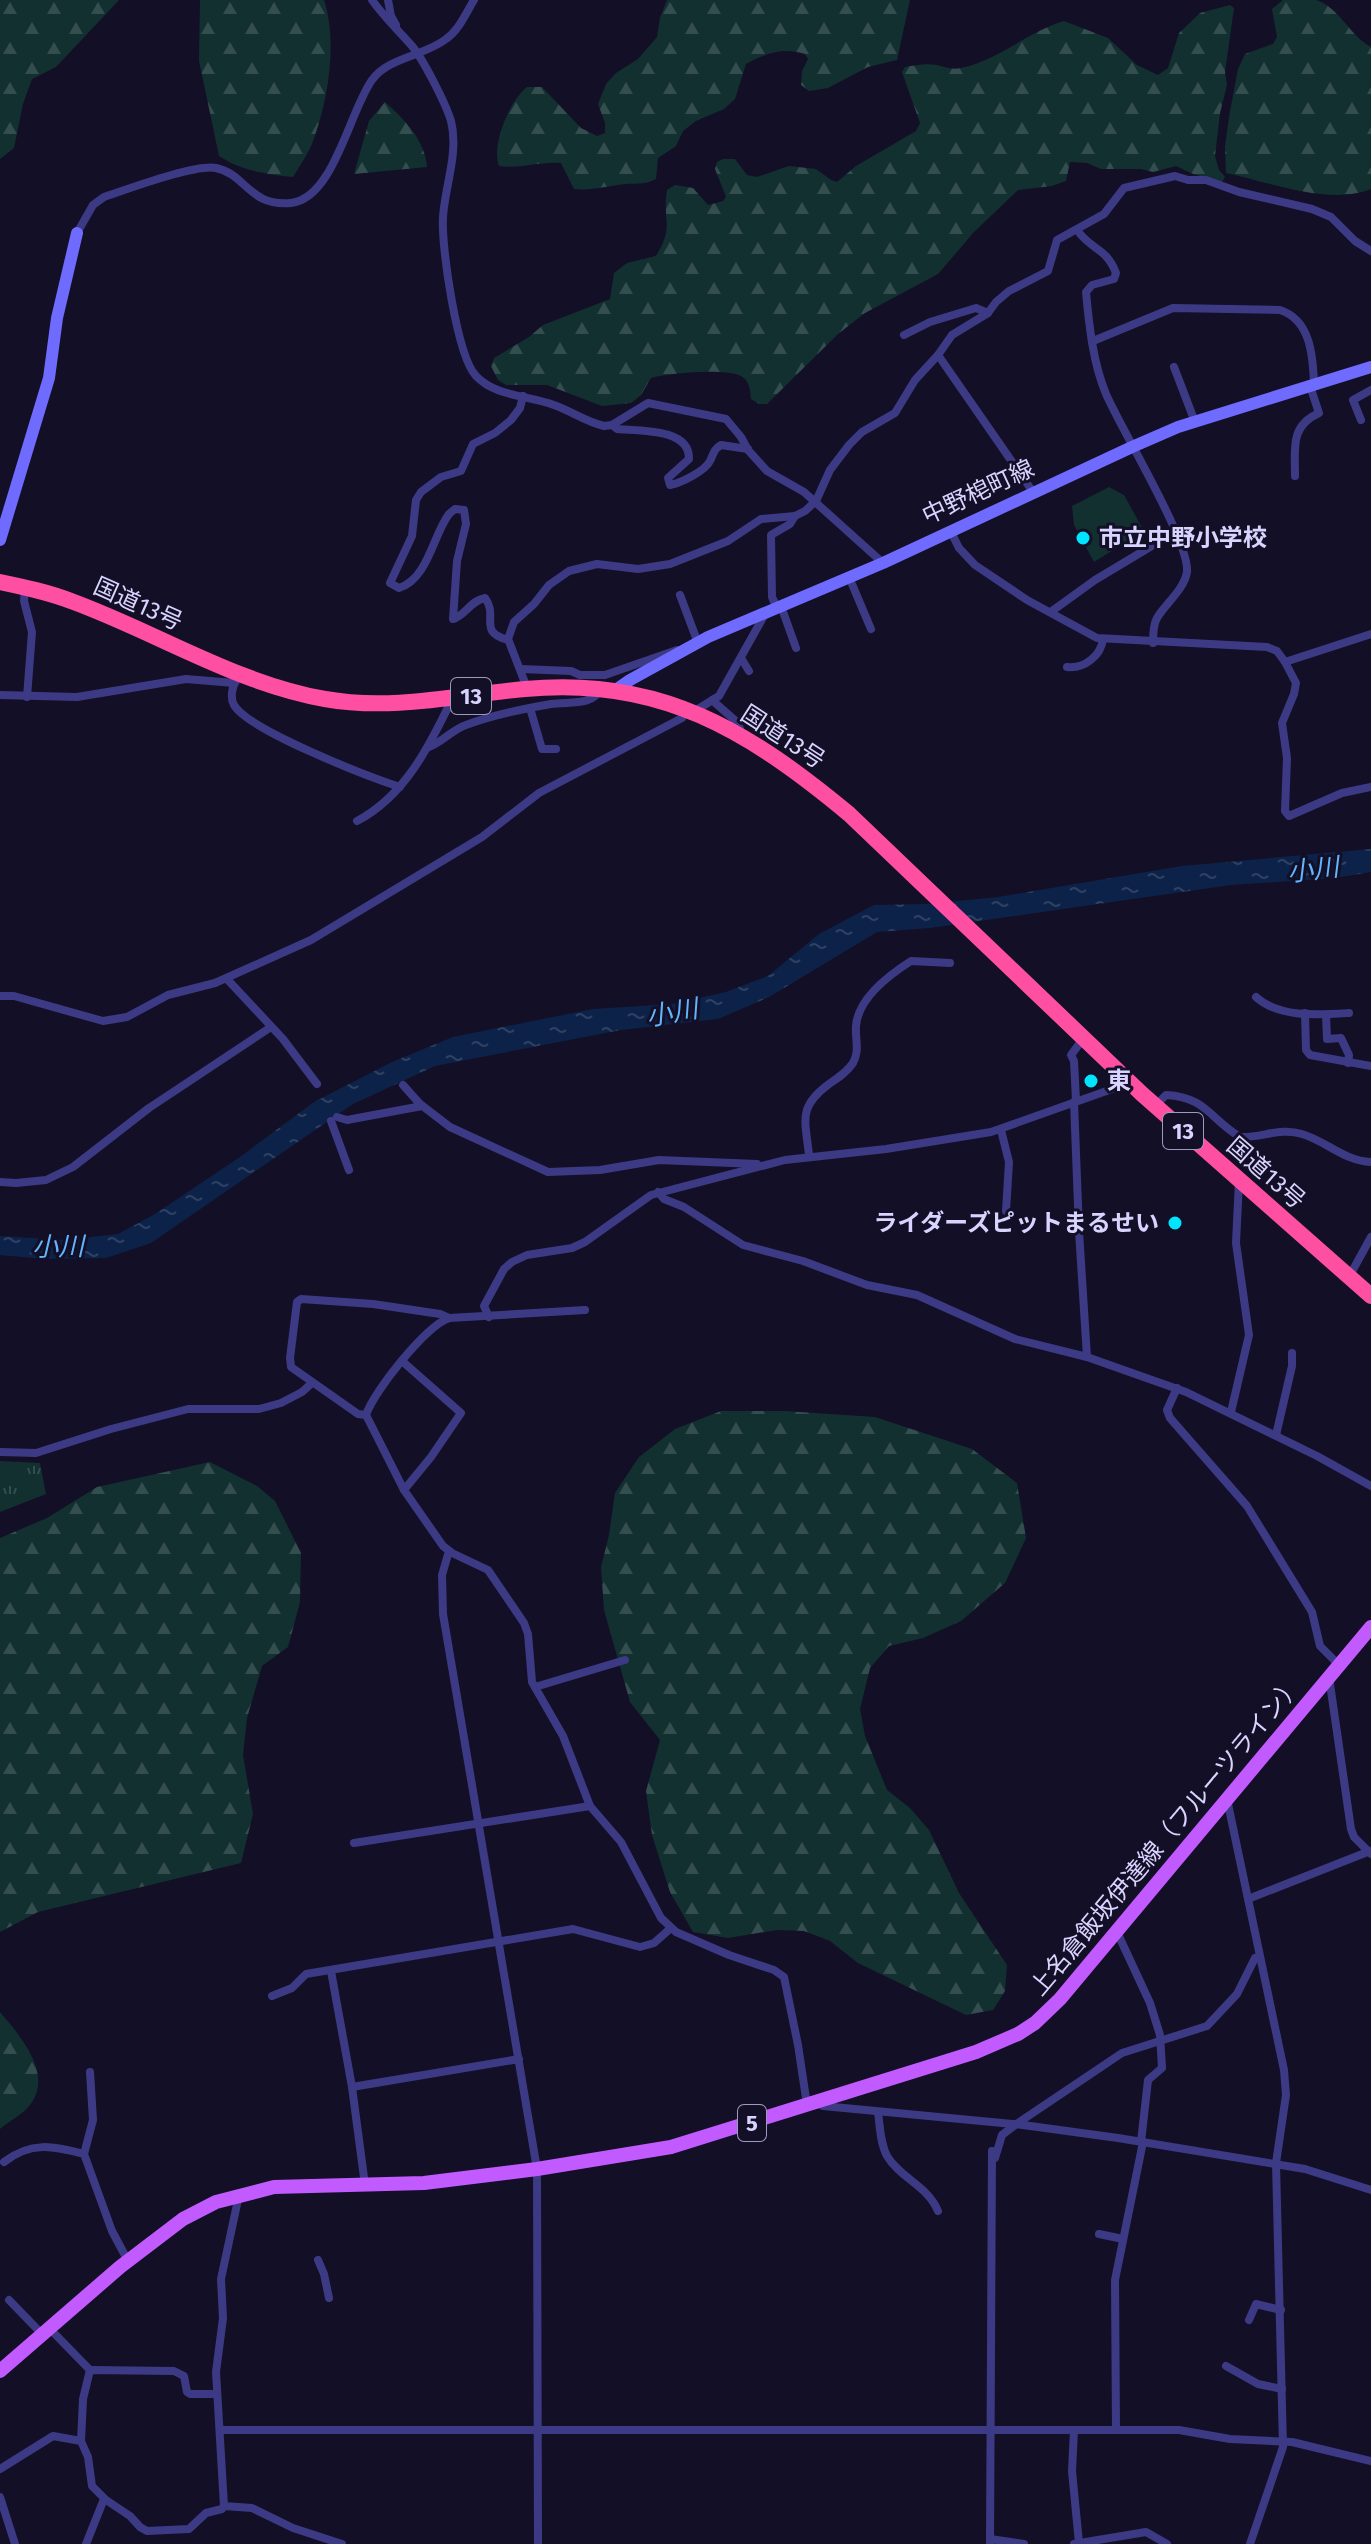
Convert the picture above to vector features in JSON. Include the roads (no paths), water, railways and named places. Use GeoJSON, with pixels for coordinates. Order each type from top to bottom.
{"type":"FeatureCollection","features":[{"type":"Feature","properties":{"kind":"highway","name":"国道13号"},"geometry":{"type":"LineString","coordinates":[[0,582],[71,601],[237,679],[327,699],[368,703],[453,698],[527,689],[609,689],[699,714],[742,736],[803,776],[849,814],[1129,1082],[1371,1296]]}},
{"type":"Feature","properties":{"kind":"main road"},"geometry":{"type":"LineString","coordinates":[[0,540],[49,378],[57,318],[77,233]]}},
{"type":"Feature","properties":{"kind":"main road","name":"中野梍町線"},"geometry":{"type":"LineString","coordinates":[[609,689],[700,642],[883,563],[1132,447],[1195,422],[1371,367]]}},
{"type":"Feature","properties":{"kind":"main road","name":"上名倉飯坂伊達線（フルーツライン）"},"geometry":{"type":"LineString","coordinates":[[0,2371],[128,2261],[192,2214],[239,2194],[274,2187],[424,2183],[537,2169],[671,2147],[976,2052],[1018,2034],[1035,2023],[1060,1999],[1371,1627]]}},
{"type":"Feature","properties":{"kind":"street"},"geometry":{"type":"LineString","coordinates":[[372,0],[430,76],[452,126],[453,144],[442,241],[466,359],[473,373],[489,386],[557,405],[598,424],[668,436],[682,442],[688,448],[689,459],[668,478],[670,485],[679,483],[708,465],[713,452],[721,445],[748,449]]}},
{"type":"Feature","properties":{"kind":"street"},"geometry":{"type":"LineString","coordinates":[[388,0],[399,34]]}},
{"type":"Feature","properties":{"kind":"street"},"geometry":{"type":"LineString","coordinates":[[77,233],[93,205],[104,197],[206,167],[225,171],[248,190],[270,202],[302,200],[321,185],[373,78],[379,72],[448,38],[474,0]]}},
{"type":"Feature","properties":{"kind":"street"},"geometry":{"type":"LineString","coordinates":[[796,648],[774,609],[771,535],[790,524],[795,516],[816,501],[830,470],[849,445],[862,432],[895,413],[915,380],[952,335],[988,313],[1002,296],[1048,271],[1057,240],[1104,214],[1124,188],[1175,176],[1206,180],[1331,217],[1355,241],[1371,251]]}},
{"type":"Feature","properties":{"kind":"street"},"geometry":{"type":"LineString","coordinates":[[1077,230],[1089,245],[1105,251],[1116,273],[1114,279],[1092,285],[1086,292],[1105,392],[1175,532],[1187,572],[1184,581],[1157,618],[1153,643]]}},
{"type":"Feature","properties":{"kind":"street"},"geometry":{"type":"LineString","coordinates":[[904,335],[930,322],[976,308],[988,313]]}},
{"type":"Feature","properties":{"kind":"street"},"geometry":{"type":"LineString","coordinates":[[1093,341],[1173,308],[1280,310],[1294,317],[1304,330],[1312,355],[1312,385],[1319,413],[1304,419],[1301,424],[1295,441],[1295,476]]}},
{"type":"Feature","properties":{"kind":"street"},"geometry":{"type":"LineString","coordinates":[[938,355],[1033,492]]}},
{"type":"Feature","properties":{"kind":"street"},"geometry":{"type":"LineString","coordinates":[[1174,367],[1195,422]]}},
{"type":"Feature","properties":{"kind":"street"},"geometry":{"type":"LineString","coordinates":[[1361,420],[1353,400],[1371,390]]}},
{"type":"Feature","properties":{"kind":"street"},"geometry":{"type":"LineString","coordinates":[[508,640],[494,635],[490,629],[490,607],[485,598],[473,602],[453,619],[457,561],[466,524],[464,510],[455,509],[445,520],[427,560],[407,585],[399,588],[390,583],[412,536],[416,500],[421,492],[441,477],[461,471],[473,444],[495,433],[511,420],[520,408],[523,396]]}},
{"type":"Feature","properties":{"kind":"street"},"geometry":{"type":"LineString","coordinates":[[612,425],[648,403],[726,419],[767,471],[816,501],[883,563]]}},
{"type":"Feature","properties":{"kind":"street"},"geometry":{"type":"LineString","coordinates":[[527,689],[508,640],[514,622],[549,585],[569,571],[597,564],[638,569],[670,564],[728,541],[761,519],[795,516]]}},
{"type":"Feature","properties":{"kind":"street"},"geometry":{"type":"LineString","coordinates":[[950,530],[959,548],[975,565],[1027,600],[1092,635],[1103,639],[1153,643],[1267,647],[1277,651],[1295,678],[1296,686],[1282,723],[1287,758],[1287,814],[1292,816],[1342,793],[1371,787]]}},
{"type":"Feature","properties":{"kind":"street"},"geometry":{"type":"LineString","coordinates":[[1052,611],[1095,580],[1175,532]]}},
{"type":"Feature","properties":{"kind":"street"},"geometry":{"type":"LineString","coordinates":[[849,577],[871,629]]}},
{"type":"Feature","properties":{"kind":"street"},"geometry":{"type":"LineString","coordinates":[[25,588],[24,601],[32,632],[27,697]]}},
{"type":"Feature","properties":{"kind":"street"},"geometry":{"type":"LineString","coordinates":[[683,596],[700,642]]}},
{"type":"Feature","properties":{"kind":"street"},"geometry":{"type":"LineString","coordinates":[[698,709],[719,696],[774,609]]}},
{"type":"Feature","properties":{"kind":"street"},"geometry":{"type":"LineString","coordinates":[[1285,662],[1371,634]]}},
{"type":"Feature","properties":{"kind":"street"},"geometry":{"type":"LineString","coordinates":[[1067,667],[1075,668],[1090,661],[1101,648],[1103,639]]}},
{"type":"Feature","properties":{"kind":"street"},"geometry":{"type":"LineString","coordinates":[[521,669],[605,675],[672,651],[681,652]]}},
{"type":"Feature","properties":{"kind":"street"},"geometry":{"type":"LineString","coordinates":[[741,658],[749,671]]}},
{"type":"Feature","properties":{"kind":"street"},"geometry":{"type":"LineString","coordinates":[[0,695],[77,697],[186,679],[237,679],[232,696],[234,705],[265,727],[362,774],[400,787]]}},
{"type":"Feature","properties":{"kind":"street"},"geometry":{"type":"LineString","coordinates":[[429,747],[469,724],[530,708],[588,701],[609,689]]}},
{"type":"Feature","properties":{"kind":"street"},"geometry":{"type":"LineString","coordinates":[[357,821],[381,806],[400,787],[429,747],[453,698]]}},
{"type":"Feature","properties":{"kind":"street"},"geometry":{"type":"LineString","coordinates":[[712,700],[738,723],[742,736]]}},
{"type":"Feature","properties":{"kind":"street"},"geometry":{"type":"LineString","coordinates":[[530,708],[542,749],[556,749]]}},
{"type":"Feature","properties":{"kind":"street"},"geometry":{"type":"LineString","coordinates":[[0,996],[14,996],[103,1021],[127,1017],[168,995],[227,979],[322,935],[482,837],[539,793],[682,718]]}},
{"type":"Feature","properties":{"kind":"street"},"geometry":{"type":"LineString","coordinates":[[809,1155],[807,1107],[811,1097],[852,1065],[859,1014],[871,994],[911,961],[950,963]]}},
{"type":"Feature","properties":{"kind":"street"},"geometry":{"type":"LineString","coordinates":[[227,979],[317,1084]]}},
{"type":"Feature","properties":{"kind":"street"},"geometry":{"type":"LineString","coordinates":[[1256,997],[1272,1008],[1326,1015],[1349,1013]]}},
{"type":"Feature","properties":{"kind":"street"},"geometry":{"type":"LineString","coordinates":[[1305,1013],[1307,1053],[1371,1066]]}},
{"type":"Feature","properties":{"kind":"street"},"geometry":{"type":"LineString","coordinates":[[1326,1015],[1327,1039],[1341,1038],[1349,1055],[1348,1063]]}},
{"type":"Feature","properties":{"kind":"street"},"geometry":{"type":"LineString","coordinates":[[0,1182],[46,1180],[73,1167],[126,1124],[271,1027]]}},
{"type":"Feature","properties":{"kind":"street"},"geometry":{"type":"LineString","coordinates":[[1083,1039],[1071,1055],[1074,1061],[1087,1357]]}},
{"type":"Feature","properties":{"kind":"street"},"geometry":{"type":"LineString","coordinates":[[489,1317],[484,1306],[504,1269],[512,1262],[527,1255],[572,1248],[585,1242],[658,1192],[809,1155],[876,1151],[1001,1130],[1129,1082]]}},
{"type":"Feature","properties":{"kind":"street"},"geometry":{"type":"LineString","coordinates":[[403,1085],[422,1106],[463,1135],[554,1173],[600,1170],[659,1160],[761,1166]]}},
{"type":"Feature","properties":{"kind":"street"},"geometry":{"type":"LineString","coordinates":[[1155,1106],[1166,1095],[1191,1100],[1202,1103],[1228,1130],[1240,1137],[1273,1131],[1294,1132],[1346,1157],[1371,1162]]}},
{"type":"Feature","properties":{"kind":"street"},"geometry":{"type":"LineString","coordinates":[[349,1170],[334,1119],[347,1120],[422,1106]]}},
{"type":"Feature","properties":{"kind":"street"},"geometry":{"type":"LineString","coordinates":[[1001,1130],[1009,1162],[1006,1211]]}},
{"type":"Feature","properties":{"kind":"street"},"geometry":{"type":"LineString","coordinates":[[1231,1412],[1249,1335],[1236,1243],[1239,1181]]}},
{"type":"Feature","properties":{"kind":"street"},"geometry":{"type":"LineString","coordinates":[[658,1192],[664,1199],[684,1207],[743,1245],[803,1261],[867,1285],[917,1295],[1015,1339],[1087,1357],[1177,1388],[1231,1412],[1371,1486]]}},
{"type":"Feature","properties":{"kind":"street"},"geometry":{"type":"LineString","coordinates":[[1349,1277],[1371,1237]]}},
{"type":"Feature","properties":{"kind":"street"},"geometry":{"type":"LineString","coordinates":[[366,1415],[358,1414],[312,1383],[290,1363],[296,1307],[301,1299],[398,1307],[449,1318],[585,1310]]}},
{"type":"Feature","properties":{"kind":"street"},"geometry":{"type":"LineString","coordinates":[[449,1318],[438,1322],[402,1361],[366,1415],[404,1490],[449,1551],[486,1568],[524,1623],[529,1644],[530,1676],[563,1736],[590,1806],[621,1842],[661,1918],[671,1928],[729,1955],[774,1970],[784,1977],[812,2104],[1142,2142],[1324,2173],[1371,2190]]}},
{"type":"Feature","properties":{"kind":"street"},"geometry":{"type":"LineString","coordinates":[[1276,1435],[1292,1366],[1292,1353]]}},
{"type":"Feature","properties":{"kind":"street"},"geometry":{"type":"LineString","coordinates":[[402,1361],[461,1413],[404,1490]]}},
{"type":"Feature","properties":{"kind":"street"},"geometry":{"type":"LineString","coordinates":[[0,1452],[36,1453],[188,1409],[259,1409],[281,1403],[312,1383]]}},
{"type":"Feature","properties":{"kind":"street"},"geometry":{"type":"LineString","coordinates":[[1177,1388],[1167,1410],[1170,1418],[1247,1506],[1312,1612],[1320,1646],[1334,1671],[1351,1829],[1354,1837],[1370,1852],[1248,1899]]}},
{"type":"Feature","properties":{"kind":"street"},"geometry":{"type":"LineString","coordinates":[[449,1551],[442,1575],[443,1614],[537,2169],[538,2544]]}},
{"type":"Feature","properties":{"kind":"street"},"geometry":{"type":"LineString","coordinates":[[535,1687],[625,1660]]}},
{"type":"Feature","properties":{"kind":"street"},"geometry":{"type":"LineString","coordinates":[[1227,1799],[1286,2095],[1276,2163],[1283,2441],[1279,2463],[1250,2544]]}},
{"type":"Feature","properties":{"kind":"street"},"geometry":{"type":"LineString","coordinates":[[354,1843],[590,1806]]}},
{"type":"Feature","properties":{"kind":"street"},"geometry":{"type":"LineString","coordinates":[[272,1996],[292,1988],[306,1974],[499,1941],[573,1929],[640,1947],[654,1943],[671,1928]]}},
{"type":"Feature","properties":{"kind":"street"},"geometry":{"type":"LineString","coordinates":[[1116,2430],[1114,2294],[1142,2142],[1148,2080],[1162,2068],[1160,2041],[1150,2003],[1117,1932]]}},
{"type":"Feature","properties":{"kind":"street"},"geometry":{"type":"LineString","coordinates":[[992,2167],[1000,2140],[1015,2125],[1122,2053],[1192,2032],[1214,2021],[1237,1994],[1255,1958],[1259,1957]]}},
{"type":"Feature","properties":{"kind":"street"},"geometry":{"type":"LineString","coordinates":[[331,1971],[352,2087],[365,2185]]}},
{"type":"Feature","properties":{"kind":"street"},"geometry":{"type":"LineString","coordinates":[[352,2087],[519,2059]]}},
{"type":"Feature","properties":{"kind":"street"},"geometry":{"type":"LineString","coordinates":[[90,2072],[93,2120],[84,2154],[112,2231],[128,2261]]}},
{"type":"Feature","properties":{"kind":"street"},"geometry":{"type":"LineString","coordinates":[[878,2112],[883,2144],[890,2160],[923,2189],[938,2211]]}},
{"type":"Feature","properties":{"kind":"street"},"geometry":{"type":"LineString","coordinates":[[4,2162],[26,2150],[44,2145],[84,2154]]}},
{"type":"Feature","properties":{"kind":"street"},"geometry":{"type":"LineString","coordinates":[[992,2151],[990,2542],[1024,2544]]}},
{"type":"Feature","properties":{"kind":"street"},"geometry":{"type":"LineString","coordinates":[[224,2506],[217,2394],[217,2362],[223,2318],[221,2276],[239,2194]]}},
{"type":"Feature","properties":{"kind":"street"},"geometry":{"type":"LineString","coordinates":[[1099,2234],[1123,2239]]}},
{"type":"Feature","properties":{"kind":"street"},"geometry":{"type":"LineString","coordinates":[[318,2260],[329,2298]]}},
{"type":"Feature","properties":{"kind":"street"},"geometry":{"type":"LineString","coordinates":[[9,2300],[90,2370],[174,2371],[184,2376],[187,2392],[192,2395],[217,2394]]}},
{"type":"Feature","properties":{"kind":"street"},"geometry":{"type":"LineString","coordinates":[[1249,2320],[1256,2304],[1281,2310]]}},
{"type":"Feature","properties":{"kind":"street"},"geometry":{"type":"LineString","coordinates":[[1226,2366],[1258,2384],[1282,2389]]}},
{"type":"Feature","properties":{"kind":"street"},"geometry":{"type":"LineString","coordinates":[[90,2370],[83,2399],[81,2441],[88,2457],[90,2484],[140,2527],[147,2531],[189,2529],[206,2513],[224,2506],[252,2508],[293,2528],[342,2544]]}},
{"type":"Feature","properties":{"kind":"street"},"geometry":{"type":"LineString","coordinates":[[221,2430],[1179,2430],[1230,2439],[1283,2441],[1371,2461]]}},
{"type":"Feature","properties":{"kind":"street"},"geometry":{"type":"LineString","coordinates":[[1074,2430],[1072,2478],[1079,2544],[1140,2533],[1167,2544]]}},
{"type":"Feature","properties":{"kind":"street"},"geometry":{"type":"LineString","coordinates":[[0,2469],[53,2436],[81,2441]]}},
{"type":"Feature","properties":{"kind":"street"},"geometry":{"type":"LineString","coordinates":[[0,2497],[15,2544]]}},
{"type":"Feature","properties":{"kind":"street"},"geometry":{"type":"LineString","coordinates":[[86,2544],[104,2499]]}},
{"type":"Feature","properties":{"kind":"water","name":"小川"},"geometry":{"type":"Polygon","coordinates":[[[1371,849],[1371,872],[1335,878],[1231,885],[930,928],[877,932],[769,997],[718,1019],[621,1030],[435,1066],[353,1104],[151,1243],[106,1258],[45,1259],[0,1255],[0,1236],[64,1240],[118,1234],[155,1214],[240,1157],[314,1102],[392,1062],[453,1037],[593,1009],[672,1004],[726,992],[768,976],[819,934],[874,905],[927,904],[998,897],[1182,866],[1371,849]]]}},
{"type":"Feature","properties":{"kind":"place","name":"市立中野小学校"},"geometry":{"type":"Point","coordinates":[1083,538]}},
{"type":"Feature","properties":{"kind":"place","name":"東"},"geometry":{"type":"Point","coordinates":[1091,1081]}},
{"type":"Feature","properties":{"kind":"place","name":"ライダーズピットまるせい"},"geometry":{"type":"Point","coordinates":[1175,1223]}}]}
